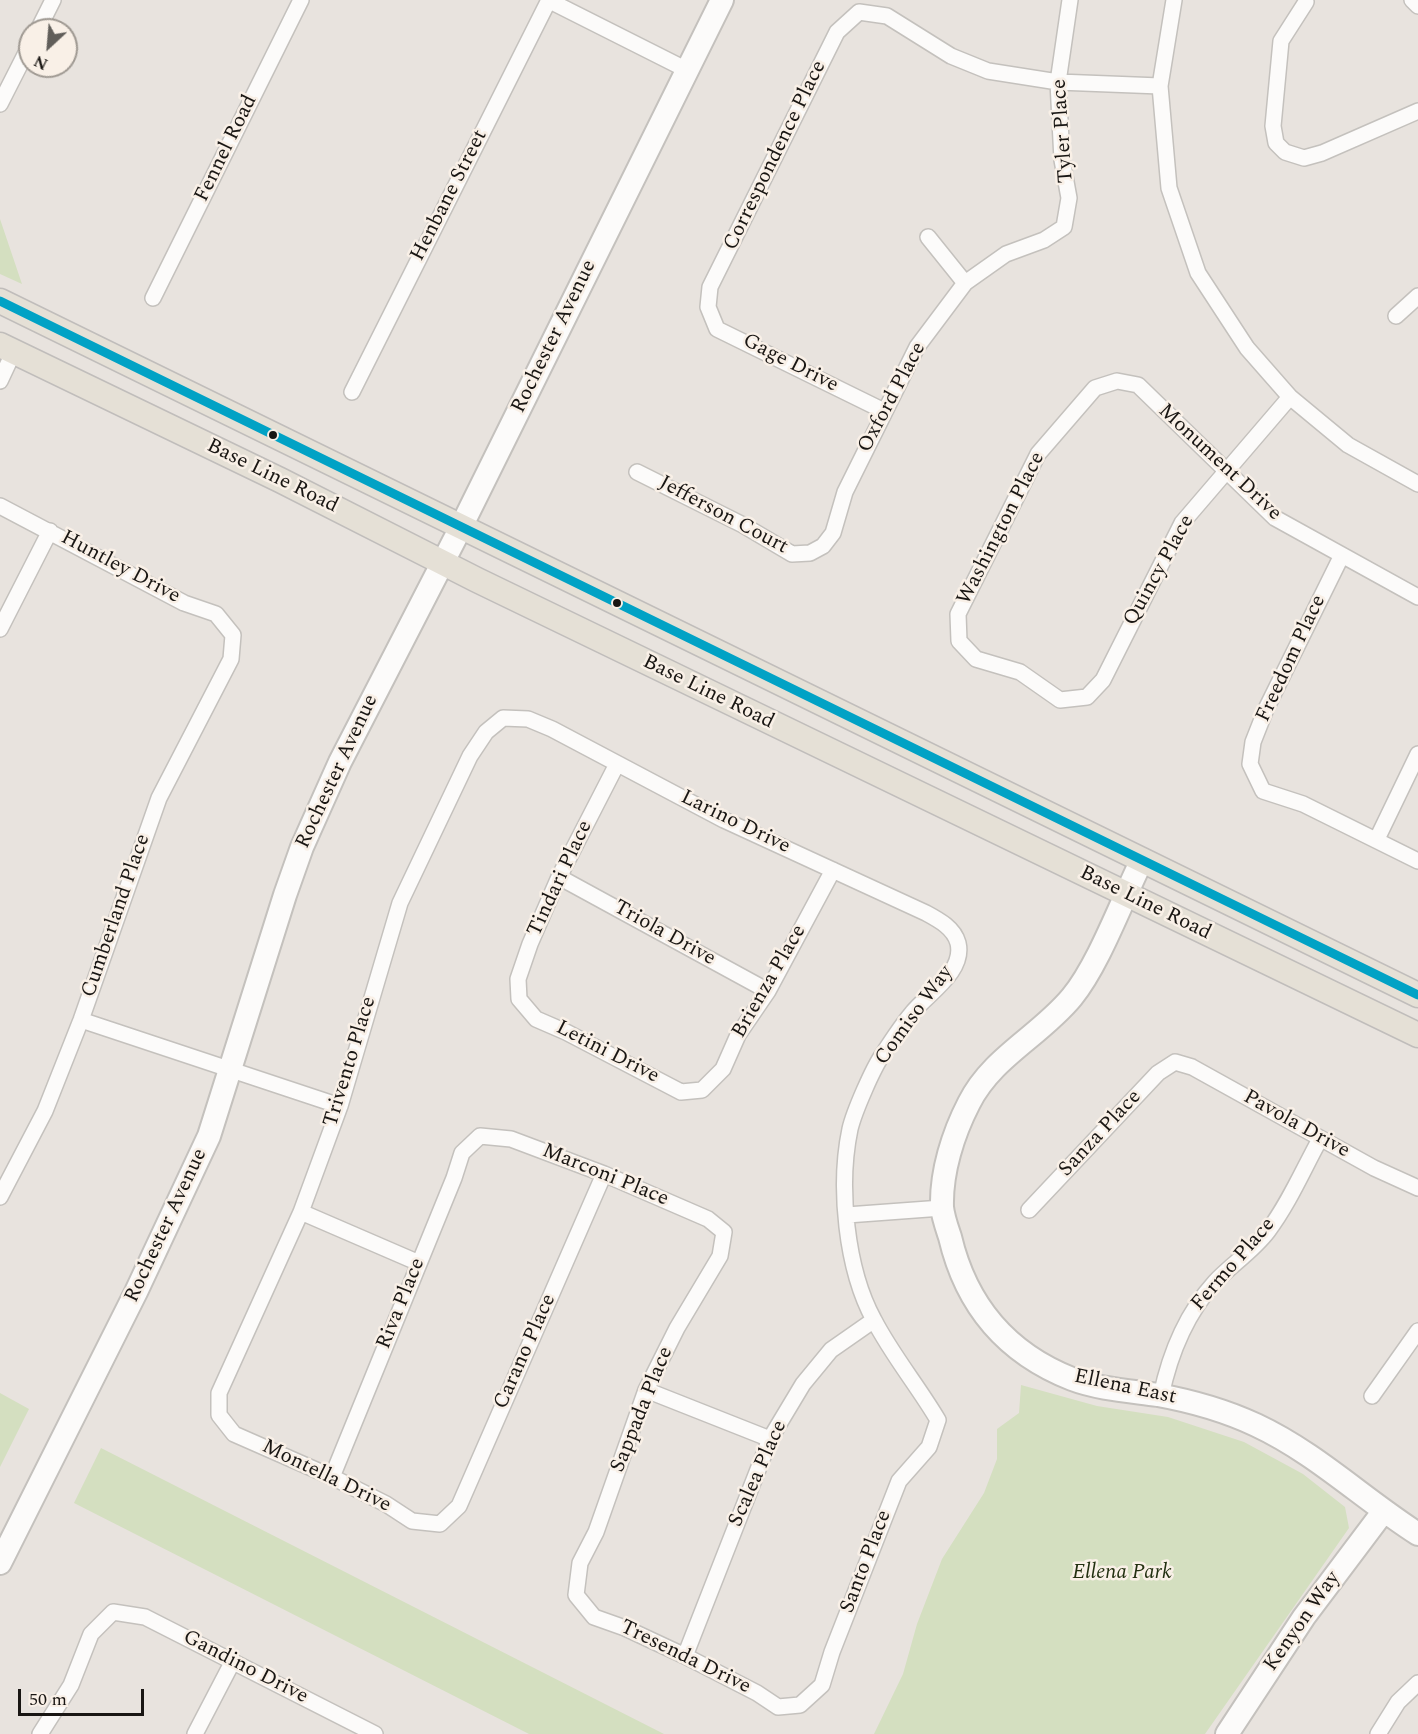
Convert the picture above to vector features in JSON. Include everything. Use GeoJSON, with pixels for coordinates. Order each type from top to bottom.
{"type":"FeatureCollection","features":[{"type":"Feature","properties":{"kind":"main road","name":"Rochester Avenue"},"geometry":{"type":"LineString","coordinates":[[0,1563],[174,1214],[209,1136],[302,847],[340,762],[461,527],[722,0]]}},
{"type":"Feature","properties":{"kind":"main road","name":"Base Line Road"},"geometry":{"type":"LineString","coordinates":[[0,302],[1418,995]]}},
{"type":"Feature","properties":{"kind":"main road","name":"Base Line Road"},"geometry":{"type":"LineString","coordinates":[[7,348],[280,480],[442,564],[1418,1035]]}},
{"type":"Feature","properties":{"kind":"main road","name":"Ellena East"},"geometry":{"type":"LineString","coordinates":[[1142,860],[1089,971],[1074,995],[1050,1022],[1013,1050],[987,1074],[969,1102],[950,1147],[942,1208],[957,1267],[981,1313],[1022,1352],[1072,1380],[1206,1406],[1255,1424],[1295,1445],[1334,1472],[1383,1512],[1418,1534]]}},
{"type":"Feature","properties":{"kind":"main road","name":"Kenyon Way"},"geometry":{"type":"LineString","coordinates":[[1227,1734],[1304,1617],[1383,1512]]}},
{"type":"Feature","properties":{"kind":"street"},"geometry":{"type":"LineString","coordinates":[[44,18],[53,0]]}},
{"type":"Feature","properties":{"kind":"street","name":"Fennel Road"},"geometry":{"type":"LineString","coordinates":[[153,298],[301,0]]}},
{"type":"Feature","properties":{"kind":"street"},"geometry":{"type":"LineString","coordinates":[[548,0],[687,70]]}},
{"type":"Feature","properties":{"kind":"street","name":"Henbane Street"},"geometry":{"type":"LineString","coordinates":[[352,392],[548,0]]}},
{"type":"Feature","properties":{"kind":"street","name":"Tyler Place"},"geometry":{"type":"LineString","coordinates":[[1064,227],[1069,198],[1062,160],[1058,82],[1070,0]]}},
{"type":"Feature","properties":{"kind":"street"},"geometry":{"type":"LineString","coordinates":[[1174,0],[1160,86],[1169,188],[1198,273],[1246,348],[1290,397],[1348,445],[1418,484]]}},
{"type":"Feature","properties":{"kind":"street"},"geometry":{"type":"LineString","coordinates":[[1412,0],[1418,6]]}},
{"type":"Feature","properties":{"kind":"street"},"geometry":{"type":"LineString","coordinates":[[1306,2],[1281,41],[1273,126],[1276,142],[1285,152],[1304,158],[1322,153],[1418,111]]}},
{"type":"Feature","properties":{"kind":"street","name":"Correspondence Place"},"geometry":{"type":"LineString","coordinates":[[708,308],[710,287],[837,32],[859,12],[887,16],[951,56],[988,71],[1058,82]]}},
{"type":"Feature","properties":{"kind":"street"},"geometry":{"type":"LineString","coordinates":[[0,104],[18,69]]}},
{"type":"Feature","properties":{"kind":"street"},"geometry":{"type":"LineString","coordinates":[[1058,82],[1160,86]]}},
{"type":"Feature","properties":{"kind":"street","name":"Oxford Place"},"geometry":{"type":"LineString","coordinates":[[810,553],[823,546],[833,533],[845,492],[917,347],[965,283],[1006,254],[1044,240],[1064,227]]}},
{"type":"Feature","properties":{"kind":"street"},"geometry":{"type":"LineString","coordinates":[[928,237],[965,283]]}},
{"type":"Feature","properties":{"kind":"street"},"geometry":{"type":"LineString","coordinates":[[1396,316],[1418,296]]}},
{"type":"Feature","properties":{"kind":"street","name":"Gage Drive"},"geometry":{"type":"LineString","coordinates":[[708,308],[717,329],[884,411]]}},
{"type":"Feature","properties":{"kind":"street"},"geometry":{"type":"LineString","coordinates":[[0,381],[7,348]]}},
{"type":"Feature","properties":{"kind":"street","name":"Monument Drive"},"geometry":{"type":"LineString","coordinates":[[1117,381],[1138,385],[1275,518],[1341,557],[1418,597]]}},
{"type":"Feature","properties":{"kind":"street","name":"Washington Place"},"geometry":{"type":"LineString","coordinates":[[1087,697],[1060,700],[1020,672],[976,659],[959,640],[958,614],[1038,454],[1095,388],[1117,381]]}},
{"type":"Feature","properties":{"kind":"street","name":"Quincy Place"},"geometry":{"type":"LineString","coordinates":[[1087,697],[1103,680],[1182,523],[1290,397]]}},
{"type":"Feature","properties":{"kind":"street","name":"Jefferson Court"},"geometry":{"type":"LineString","coordinates":[[637,472],[743,525],[792,554],[810,553]]}},
{"type":"Feature","properties":{"kind":"street","name":"Huntley Drive"},"geometry":{"type":"LineString","coordinates":[[0,506],[184,603],[216,614],[233,635]]}},
{"type":"Feature","properties":{"kind":"street"},"geometry":{"type":"LineString","coordinates":[[0,629],[50,531]]}},
{"type":"Feature","properties":{"kind":"street","name":"Freedom Place"},"geometry":{"type":"LineString","coordinates":[[1341,557],[1266,709],[1253,742],[1250,764],[1263,791],[1303,804],[1377,839]]}},
{"type":"Feature","properties":{"kind":"street","name":"Cumberland Place"},"geometry":{"type":"LineString","coordinates":[[0,1197],[45,1112],[81,1020],[159,798],[231,659],[233,635]]}},
{"type":"Feature","properties":{"kind":"street","name":"Larino Drive"},"geometry":{"type":"LineString","coordinates":[[503,718],[528,719],[724,820],[926,913],[948,926],[959,944]]}},
{"type":"Feature","properties":{"kind":"street","name":"Trivento Place"},"geometry":{"type":"LineString","coordinates":[[219,1416],[219,1393],[301,1212],[340,1106],[400,903],[470,756],[486,732],[503,718]]}},
{"type":"Feature","properties":{"kind":"street"},"geometry":{"type":"LineString","coordinates":[[1418,754],[1377,839],[1418,861]]}},
{"type":"Feature","properties":{"kind":"street","name":"Tindari Place"},"geometry":{"type":"LineString","coordinates":[[519,999],[518,979],[560,877],[617,764]]}},
{"type":"Feature","properties":{"kind":"street","name":"Brienza Place"},"geometry":{"type":"LineString","coordinates":[[702,1090],[723,1070],[738,1035],[768,991],[833,870]]}},
{"type":"Feature","properties":{"kind":"street","name":"Triola Drive"},"geometry":{"type":"LineString","coordinates":[[560,877],[768,991]]}},
{"type":"Feature","properties":{"kind":"street","name":"Comiso Way"},"geometry":{"type":"LineString","coordinates":[[938,1420],[874,1320],[853,1268],[847,1215],[846,1170],[850,1128],[881,1056],[913,1012],[948,976],[956,962],[959,944]]}},
{"type":"Feature","properties":{"kind":"street","name":"Letini Drive"},"geometry":{"type":"LineString","coordinates":[[519,999],[536,1019],[567,1032],[681,1092],[702,1090]]}},
{"type":"Feature","properties":{"kind":"street"},"geometry":{"type":"LineString","coordinates":[[81,1020],[231,1072],[340,1106]]}},
{"type":"Feature","properties":{"kind":"street","name":"Pavola Drive"},"geometry":{"type":"LineString","coordinates":[[1175,1062],[1192,1067],[1320,1139],[1418,1188]]}},
{"type":"Feature","properties":{"kind":"street","name":"Sanza Place"},"geometry":{"type":"LineString","coordinates":[[1029,1210],[1158,1073],[1175,1062]]}},
{"type":"Feature","properties":{"kind":"street","name":"Marconi Place"},"geometry":{"type":"LineString","coordinates":[[480,1136],[511,1139],[604,1174],[708,1219],[724,1232]]}},
{"type":"Feature","properties":{"kind":"street","name":"Riva Place"},"geometry":{"type":"LineString","coordinates":[[332,1477],[462,1153],[480,1136]]}},
{"type":"Feature","properties":{"kind":"street","name":"Fermo Place"},"geometry":{"type":"LineString","coordinates":[[1161,1396],[1177,1339],[1196,1305],[1217,1280],[1267,1232],[1320,1139]]}},
{"type":"Feature","properties":{"kind":"street","name":"Carano Place"},"geometry":{"type":"LineString","coordinates":[[440,1524],[459,1506],[604,1174]]}},
{"type":"Feature","properties":{"kind":"street"},"geometry":{"type":"LineString","coordinates":[[847,1215],[942,1208]]}},
{"type":"Feature","properties":{"kind":"street"},"geometry":{"type":"LineString","coordinates":[[301,1212],[419,1263]]}},
{"type":"Feature","properties":{"kind":"street","name":"Sappada Place"},"geometry":{"type":"LineString","coordinates":[[576,1595],[579,1563],[596,1532],[646,1390],[678,1328],[720,1256],[724,1232]]}},
{"type":"Feature","properties":{"kind":"street","name":"Scalea Place"},"geometry":{"type":"LineString","coordinates":[[685,1656],[770,1439],[803,1384],[831,1350],[874,1320]]}},
{"type":"Feature","properties":{"kind":"street"},"geometry":{"type":"LineString","coordinates":[[1372,1395],[1418,1331]]}},
{"type":"Feature","properties":{"kind":"street"},"geometry":{"type":"LineString","coordinates":[[646,1390],[770,1439]]}},
{"type":"Feature","properties":{"kind":"street","name":"Montella Drive"},"geometry":{"type":"LineString","coordinates":[[219,1416],[234,1434],[332,1477],[386,1504],[412,1521],[440,1524]]}},
{"type":"Feature","properties":{"kind":"street","name":"Santo Place"},"geometry":{"type":"LineString","coordinates":[[800,1705],[822,1685],[832,1652],[899,1481],[929,1447],[938,1420]]}},
{"type":"Feature","properties":{"kind":"street","name":"Tresenda Drive"},"geometry":{"type":"LineString","coordinates":[[576,1595],[594,1617],[626,1628],[685,1656],[758,1693],[778,1707],[800,1705]]}},
{"type":"Feature","properties":{"kind":"street","name":"Gandino Drive"},"geometry":{"type":"LineString","coordinates":[[40,1734],[71,1685],[91,1634],[113,1612],[145,1617],[233,1661],[345,1727],[375,1734]]}},
{"type":"Feature","properties":{"kind":"street"},"geometry":{"type":"LineString","coordinates":[[195,1734],[233,1661]]}},
{"type":"Feature","properties":{"kind":"street"},"geometry":{"type":"LineString","coordinates":[[1378,1734],[1398,1702],[1418,1683]]}},
{"type":"Feature","properties":{"kind":"green space"},"geometry":{"type":"Polygon","coordinates":[[[0,219],[22,284],[0,274],[0,219]]]}},
{"type":"Feature","properties":{"kind":"green space","name":"Ellena Park"},"geometry":{"type":"Polygon","coordinates":[[[1021,1385],[1097,1406],[1168,1417],[1244,1442],[1303,1474],[1345,1507],[1349,1528],[1205,1734],[874,1734],[903,1674],[917,1624],[942,1559],[984,1493],[997,1459],[997,1429],[1019,1413],[1021,1385]]]}},
{"type":"Feature","properties":{"kind":"green space"},"geometry":{"type":"Polygon","coordinates":[[[0,1393],[29,1409],[0,1467],[0,1393]]]}},
{"type":"Feature","properties":{"kind":"green space"},"geometry":{"type":"Polygon","coordinates":[[[101,1448],[664,1734],[529,1734],[74,1503],[101,1448]]]}},
{"type":"Feature","properties":{"kind":"transit line"},"geometry":{"type":"LineString","coordinates":[[0,301],[1418,995]]}}]}
